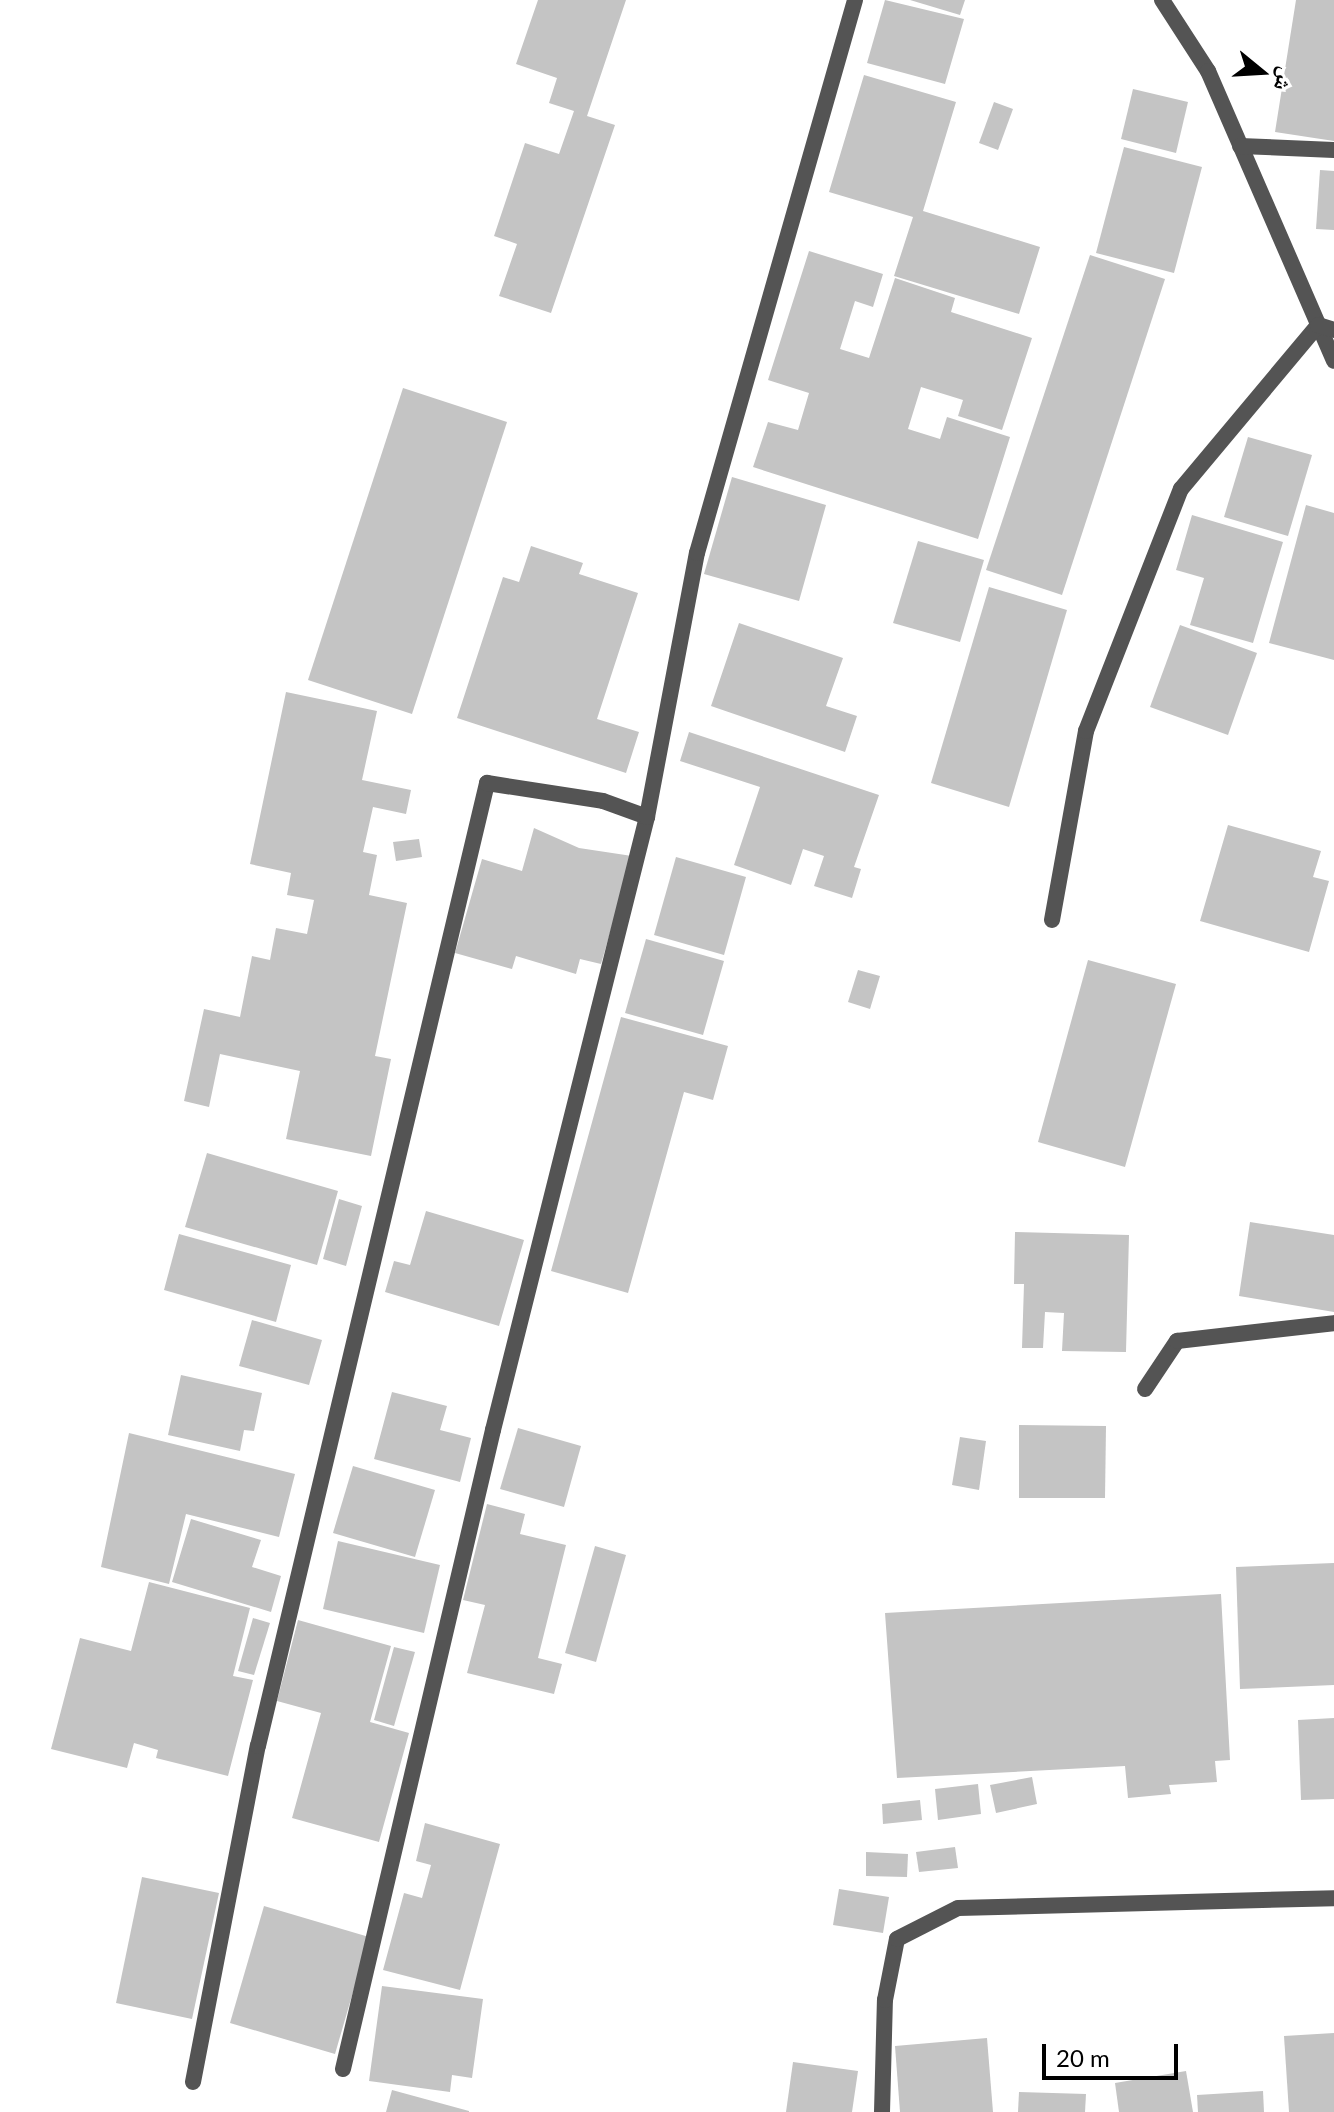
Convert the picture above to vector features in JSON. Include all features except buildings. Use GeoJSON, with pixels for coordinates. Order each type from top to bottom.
{"type":"FeatureCollection","features":[{"type":"Feature","properties":{"kind":"street"},"geometry":{"type":"LineString","coordinates":[[343,2069],[493,1430],[647,817],[697,553],[855,0]]}},
{"type":"Feature","properties":{"kind":"street"},"geometry":{"type":"LineString","coordinates":[[1162,0],[1208,71],[1326,328],[1334,361]]}},
{"type":"Feature","properties":{"kind":"street"},"geometry":{"type":"LineString","coordinates":[[1240,146],[1334,150]]}},
{"type":"Feature","properties":{"kind":"street"},"geometry":{"type":"LineString","coordinates":[[1052,920],[1086,731],[1181,489],[1326,328]]}},
{"type":"Feature","properties":{"kind":"street"},"geometry":{"type":"LineString","coordinates":[[193,2082],[258,1746],[487,783],[603,801],[647,817]]}},
{"type":"Feature","properties":{"kind":"street"},"geometry":{"type":"LineString","coordinates":[[1145,1389],[1177,1341],[1334,1323]]}},
{"type":"Feature","properties":{"kind":"street"},"geometry":{"type":"LineString","coordinates":[[882,2112],[885,2000],[897,1939],[958,1908],[1334,1898]]}}]}
